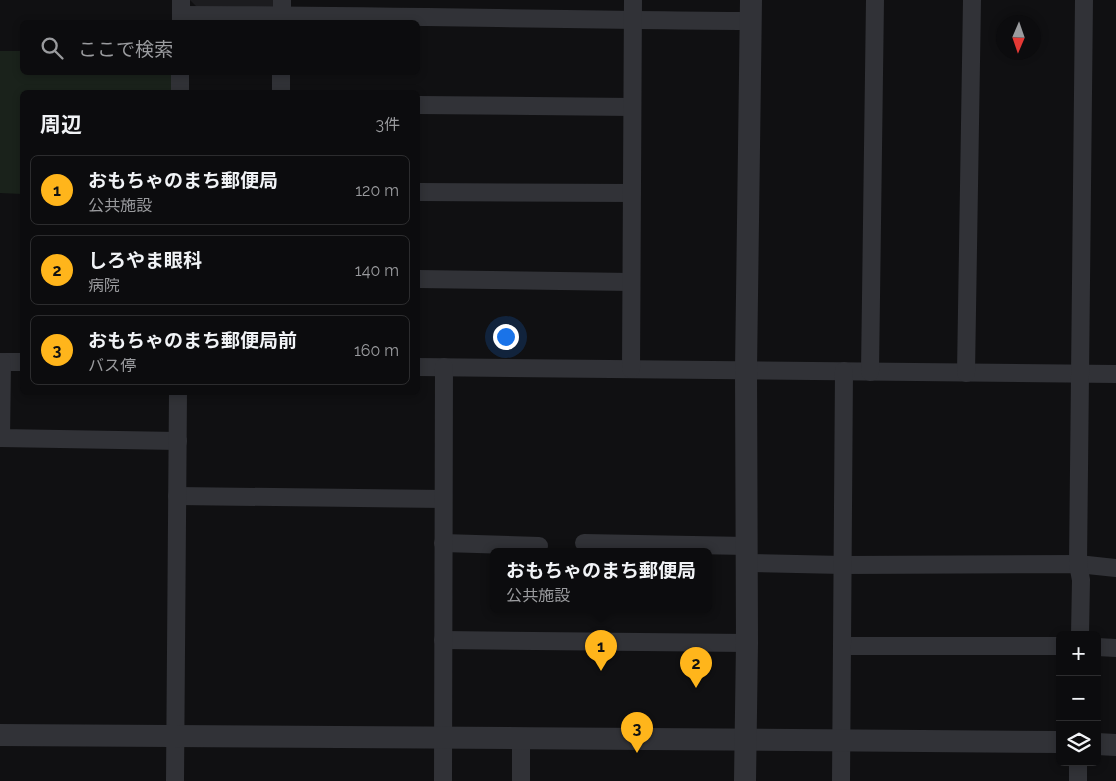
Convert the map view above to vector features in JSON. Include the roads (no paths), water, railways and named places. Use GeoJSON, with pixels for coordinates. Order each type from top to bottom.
{"type":"FeatureCollection","features":[{"type":"Feature","properties":{"kind":"street"},"geometry":{"type":"LineString","coordinates":[[631,369],[633,0]]}},
{"type":"Feature","properties":{"kind":"street"},"geometry":{"type":"LineString","coordinates":[[870,372],[875,0]]}},
{"type":"Feature","properties":{"kind":"street"},"geometry":{"type":"LineString","coordinates":[[966,373],[972,0]]}},
{"type":"Feature","properties":{"kind":"street"},"geometry":{"type":"LineString","coordinates":[[1080,631],[1081,580],[1078,564],[1084,0]]}},
{"type":"Feature","properties":{"kind":"street"},"geometry":{"type":"LineString","coordinates":[[181,13],[282,13],[633,21],[751,11],[746,370],[747,643],[745,781]]}},
{"type":"Feature","properties":{"kind":"street"},"geometry":{"type":"LineString","coordinates":[[180,75],[180,90]]}},
{"type":"Feature","properties":{"kind":"street"},"geometry":{"type":"LineString","coordinates":[[281,75],[281,90]]}},
{"type":"Feature","properties":{"kind":"street"},"geometry":{"type":"LineString","coordinates":[[420,105],[632,106]]}},
{"type":"Feature","properties":{"kind":"street"},"geometry":{"type":"LineString","coordinates":[[420,192],[632,193]]}},
{"type":"Feature","properties":{"kind":"street"},"geometry":{"type":"LineString","coordinates":[[420,278],[631,282]]}},
{"type":"Feature","properties":{"kind":"street"},"geometry":{"type":"LineString","coordinates":[[20,362],[1,362],[1,438],[178,441]]}},
{"type":"Feature","properties":{"kind":"street"},"geometry":{"type":"LineString","coordinates":[[420,367],[1116,374]]}},
{"type":"Feature","properties":{"kind":"street"},"geometry":{"type":"LineString","coordinates":[[443,781],[444,367]]}},
{"type":"Feature","properties":{"kind":"street"},"geometry":{"type":"LineString","coordinates":[[841,781],[844,372]]}},
{"type":"Feature","properties":{"kind":"street"},"geometry":{"type":"LineString","coordinates":[[175,781],[178,395]]}},
{"type":"Feature","properties":{"kind":"street"},"geometry":{"type":"LineString","coordinates":[[177,496],[443,498]]}},
{"type":"Feature","properties":{"kind":"street"},"geometry":{"type":"LineString","coordinates":[[443,543],[539,546]]}},
{"type":"Feature","properties":{"kind":"street"},"geometry":{"type":"LineString","coordinates":[[584,543],[652,548]]}},
{"type":"Feature","properties":{"kind":"street"},"geometry":{"type":"LineString","coordinates":[[712,552],[843,564],[1078,564],[1116,568]]}},
{"type":"Feature","properties":{"kind":"street"},"geometry":{"type":"LineString","coordinates":[[443,640],[747,643]]}},
{"type":"Feature","properties":{"kind":"street"},"geometry":{"type":"LineString","coordinates":[[842,646],[1056,646]]}},
{"type":"Feature","properties":{"kind":"street"},"geometry":{"type":"LineString","coordinates":[[1101,647],[1116,648]]}},
{"type":"Feature","properties":{"kind":"street"},"geometry":{"type":"LineString","coordinates":[[0,735],[521,739],[841,739],[1056,742]]}},
{"type":"Feature","properties":{"kind":"street"},"geometry":{"type":"LineString","coordinates":[[521,739],[521,781]]}},
{"type":"Feature","properties":{"kind":"street"},"geometry":{"type":"LineString","coordinates":[[1101,744],[1116,745]]}},
{"type":"Feature","properties":{"kind":"street"},"geometry":{"type":"LineString","coordinates":[[1078,766],[1078,781]]}},
{"type":"Feature","properties":{"kind":"place","name":"おもちゃのまち郵便局"},"geometry":{"type":"Point","coordinates":[601,671]}},
{"type":"Feature","properties":{"kind":"place","name":"しろやま眼科"},"geometry":{"type":"Point","coordinates":[696,688]}},
{"type":"Feature","properties":{"kind":"place","name":"おもちゃのまち郵便局前"},"geometry":{"type":"Point","coordinates":[637,753]}}]}
